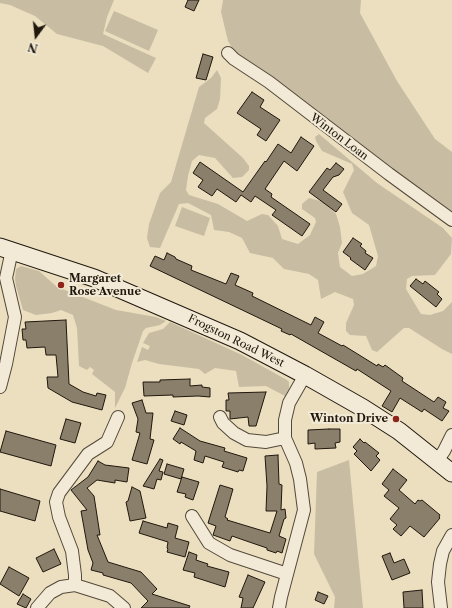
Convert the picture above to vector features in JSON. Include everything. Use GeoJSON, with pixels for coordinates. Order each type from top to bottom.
{"type":"FeatureCollection","features":[{"type":"Feature","properties":{"kind":"main road","name":"Frogston Road West"},"geometry":{"type":"LineString","coordinates":[[6,248],[94,278],[240,342],[305,375],[363,408],[399,431],[452,473]]}},
{"type":"Feature","properties":{"kind":"street","name":"Winton Loan"},"geometry":{"type":"LineString","coordinates":[[228,53],[234,60],[269,82],[389,174],[452,220]]}},
{"type":"Feature","properties":{"kind":"street"},"geometry":{"type":"LineString","coordinates":[[0,387],[15,317],[6,278],[6,248]]}},
{"type":"Feature","properties":{"kind":"street"},"geometry":{"type":"LineString","coordinates":[[280,608],[287,574],[304,510],[299,473],[284,438],[285,420],[289,403],[305,375]]}},
{"type":"Feature","properties":{"kind":"street"},"geometry":{"type":"LineString","coordinates":[[75,585],[76,575],[72,551],[59,517],[56,502],[59,493],[88,454],[107,442],[118,417]]}},
{"type":"Feature","properties":{"kind":"street"},"geometry":{"type":"LineString","coordinates":[[220,417],[223,423],[234,433],[248,440],[266,442],[284,438]]}},
{"type":"Feature","properties":{"kind":"street"},"geometry":{"type":"LineString","coordinates":[[437,461],[452,435]]}},
{"type":"Feature","properties":{"kind":"street"},"geometry":{"type":"LineString","coordinates":[[192,516],[209,543],[230,555],[287,574]]}},
{"type":"Feature","properties":{"kind":"street"},"geometry":{"type":"LineString","coordinates":[[441,608],[438,582],[440,564],[443,551],[452,534]]}},
{"type":"Feature","properties":{"kind":"street"},"geometry":{"type":"LineString","coordinates":[[37,608],[50,593],[61,587],[75,585],[110,596],[124,608]]}},
{"type":"Feature","properties":{"kind":"shaded area"},"geometry":{"type":"Polygon","coordinates":[[[0,0],[114,0],[107,17],[103,34],[156,58],[148,73],[103,46],[57,34],[35,16],[10,5],[0,3],[0,0]]]}},
{"type":"Feature","properties":{"kind":"shaded area"},"geometry":{"type":"Polygon","coordinates":[[[223,0],[361,0],[360,13],[397,81],[435,139],[452,152],[452,213],[237,56],[228,41],[221,12],[223,0]]]}},
{"type":"Feature","properties":{"kind":"shaded area"},"geometry":{"type":"Polygon","coordinates":[[[114,11],[158,30],[149,51],[105,31],[114,11]]]}},
{"type":"Feature","properties":{"kind":"shaded area"},"geometry":{"type":"Polygon","coordinates":[[[217,70],[221,78],[220,99],[217,109],[205,118],[204,123],[243,158],[249,166],[249,170],[242,177],[233,178],[215,158],[199,155],[192,161],[188,176],[186,190],[189,195],[218,204],[247,221],[262,214],[268,215],[278,226],[282,239],[298,244],[310,235],[316,222],[315,218],[302,209],[302,204],[309,198],[324,202],[336,214],[340,227],[342,243],[338,253],[340,267],[352,276],[363,274],[376,266],[378,256],[369,225],[352,213],[343,192],[354,170],[352,164],[322,151],[315,137],[319,134],[377,183],[443,228],[452,238],[451,254],[435,275],[412,276],[407,279],[406,289],[421,314],[430,315],[443,311],[452,302],[452,354],[409,328],[404,328],[377,352],[372,350],[366,336],[350,335],[346,331],[346,323],[354,305],[353,299],[335,292],[321,299],[318,280],[309,274],[284,269],[273,258],[250,253],[242,238],[229,232],[214,230],[211,215],[188,203],[179,204],[160,248],[150,247],[147,238],[149,224],[160,193],[171,182],[199,87],[211,78],[217,70]]]}},
{"type":"Feature","properties":{"kind":"shaded area"},"geometry":{"type":"Polygon","coordinates":[[[182,207],[210,218],[204,236],[175,226],[182,207]]]}},
{"type":"Feature","properties":{"kind":"shaded area"},"geometry":{"type":"Polygon","coordinates":[[[21,266],[39,271],[57,287],[116,310],[156,317],[166,321],[160,325],[146,328],[143,331],[125,388],[115,408],[115,392],[92,374],[94,370],[90,367],[87,370],[79,366],[77,328],[73,315],[61,310],[36,315],[23,310],[15,279],[16,269],[21,266]]]}},
{"type":"Feature","properties":{"kind":"shaded area"},"geometry":{"type":"Polygon","coordinates":[[[170,322],[242,355],[287,380],[289,382],[289,389],[285,396],[266,386],[239,387],[236,371],[215,368],[205,374],[199,369],[159,364],[145,360],[137,362],[142,347],[148,350],[150,346],[143,343],[149,333],[163,329],[170,322]]]}},
{"type":"Feature","properties":{"kind":"shaded area"},"geometry":{"type":"Polygon","coordinates":[[[349,460],[363,608],[334,608],[335,597],[314,554],[317,472],[349,460]]]}},
{"type":"Feature","properties":{"kind":"building"},"geometry":{"type":"Polygon","coordinates":[[[188,0],[199,0],[194,11],[185,7],[188,0]]]}},
{"type":"Feature","properties":{"kind":"building"},"geometry":{"type":"Polygon","coordinates":[[[203,54],[213,57],[206,80],[196,78],[203,54]]]}},
{"type":"Feature","properties":{"kind":"building"},"geometry":{"type":"Polygon","coordinates":[[[252,92],[264,100],[260,107],[280,120],[266,141],[257,135],[261,129],[237,113],[252,92]]]}},
{"type":"Feature","properties":{"kind":"building"},"geometry":{"type":"Polygon","coordinates":[[[301,137],[314,146],[297,171],[284,161],[265,189],[272,194],[271,197],[310,224],[302,236],[272,215],[276,210],[255,196],[251,202],[241,195],[236,202],[217,189],[212,196],[198,187],[203,180],[193,173],[200,162],[243,192],[278,144],[291,153],[301,137]]]}},
{"type":"Feature","properties":{"kind":"building"},"geometry":{"type":"Polygon","coordinates":[[[336,163],[344,169],[339,175],[333,177],[323,190],[342,204],[336,212],[309,192],[327,168],[330,170],[336,163]]]}},
{"type":"Feature","properties":{"kind":"building"},"geometry":{"type":"Polygon","coordinates":[[[353,238],[362,244],[360,246],[366,251],[365,253],[373,258],[365,270],[343,252],[353,238]]]}},
{"type":"Feature","properties":{"kind":"building"},"geometry":{"type":"Polygon","coordinates":[[[167,253],[192,266],[191,270],[226,284],[231,273],[239,276],[235,285],[253,293],[252,296],[311,325],[315,317],[324,322],[318,333],[342,346],[343,345],[377,366],[378,364],[383,367],[385,365],[403,378],[402,381],[434,402],[438,397],[446,402],[443,408],[449,411],[442,421],[424,409],[422,412],[400,398],[392,412],[382,406],[391,391],[357,369],[356,371],[291,334],[290,335],[281,331],[282,329],[150,266],[155,256],[164,260],[167,253]]]}},
{"type":"Feature","properties":{"kind":"building"},"geometry":{"type":"Polygon","coordinates":[[[416,279],[423,284],[425,281],[439,292],[437,294],[442,299],[436,307],[410,286],[416,279]]]}},
{"type":"Feature","properties":{"kind":"building"},"geometry":{"type":"Polygon","coordinates":[[[66,320],[69,384],[83,392],[96,396],[97,393],[106,395],[102,410],[72,402],[48,388],[47,377],[58,377],[56,355],[46,355],[45,347],[27,348],[26,340],[23,340],[22,329],[26,329],[25,322],[66,320]]]}},
{"type":"Feature","properties":{"kind":"building"},"geometry":{"type":"Polygon","coordinates":[[[190,379],[190,386],[202,385],[202,387],[210,388],[210,397],[173,397],[173,395],[144,396],[143,382],[190,379]]]}},
{"type":"Feature","properties":{"kind":"building"},"geometry":{"type":"Polygon","coordinates":[[[266,392],[256,426],[249,426],[248,417],[230,419],[230,411],[226,411],[226,400],[229,400],[228,393],[266,392]]]}},
{"type":"Feature","properties":{"kind":"building"},"geometry":{"type":"Polygon","coordinates":[[[142,400],[146,413],[153,413],[150,439],[154,440],[147,464],[132,460],[140,433],[136,432],[138,419],[132,403],[142,400]]]}},
{"type":"Feature","properties":{"kind":"building"},"geometry":{"type":"Polygon","coordinates":[[[175,411],[187,415],[184,425],[171,421],[175,411]]]}},
{"type":"Feature","properties":{"kind":"building"},"geometry":{"type":"Polygon","coordinates":[[[66,419],[81,423],[75,443],[60,439],[66,419]]]}},
{"type":"Feature","properties":{"kind":"building"},"geometry":{"type":"Polygon","coordinates":[[[180,428],[200,441],[225,448],[224,451],[247,458],[243,471],[239,470],[238,472],[222,467],[224,462],[205,456],[203,463],[194,460],[196,451],[173,439],[180,428]]]}},
{"type":"Feature","properties":{"kind":"building"},"geometry":{"type":"Polygon","coordinates":[[[340,429],[340,442],[335,443],[336,448],[315,449],[315,443],[308,444],[308,430],[340,429]]]}},
{"type":"Feature","properties":{"kind":"building"},"geometry":{"type":"Polygon","coordinates":[[[6,431],[56,445],[51,466],[0,452],[6,431]]]}},
{"type":"Feature","properties":{"kind":"building"},"geometry":{"type":"Polygon","coordinates":[[[360,439],[379,453],[376,456],[380,460],[371,471],[354,454],[357,451],[353,447],[360,439]]]}},
{"type":"Feature","properties":{"kind":"building"},"geometry":{"type":"Polygon","coordinates":[[[278,455],[279,484],[282,485],[281,510],[285,509],[286,518],[284,519],[279,536],[286,539],[282,553],[267,550],[267,548],[232,536],[230,541],[213,535],[216,526],[208,523],[220,485],[233,489],[225,517],[228,519],[227,520],[270,533],[277,511],[266,511],[267,486],[265,456],[278,455]]]}},
{"type":"Feature","properties":{"kind":"building"},"geometry":{"type":"Polygon","coordinates":[[[160,459],[163,460],[159,471],[163,472],[161,480],[157,479],[154,489],[143,486],[160,459]]]}},
{"type":"Feature","properties":{"kind":"building"},"geometry":{"type":"Polygon","coordinates":[[[98,461],[105,465],[129,468],[127,482],[115,480],[115,483],[97,480],[87,488],[94,496],[100,535],[97,535],[108,562],[141,572],[157,589],[152,594],[190,606],[189,608],[141,608],[148,601],[131,583],[91,570],[93,563],[88,550],[81,511],[87,510],[71,490],[88,477],[98,461]]]}},
{"type":"Feature","properties":{"kind":"building"},"geometry":{"type":"Polygon","coordinates":[[[167,464],[184,469],[181,479],[164,474],[167,464]]]}},
{"type":"Feature","properties":{"kind":"building"},"geometry":{"type":"Polygon","coordinates":[[[393,469],[407,480],[399,490],[415,504],[418,500],[422,500],[440,515],[440,518],[424,537],[410,526],[401,536],[393,529],[397,525],[390,519],[399,508],[384,496],[389,490],[382,484],[393,469]]]}},
{"type":"Feature","properties":{"kind":"building"},"geometry":{"type":"Polygon","coordinates":[[[182,477],[199,482],[193,500],[185,497],[186,494],[177,492],[182,477]]]}},
{"type":"Feature","properties":{"kind":"building"},"geometry":{"type":"Polygon","coordinates":[[[132,487],[140,491],[146,518],[130,521],[126,502],[128,501],[132,487]]]}},
{"type":"Feature","properties":{"kind":"building"},"geometry":{"type":"Polygon","coordinates":[[[0,489],[40,501],[35,521],[0,511],[0,489]]]}},
{"type":"Feature","properties":{"kind":"building"},"geometry":{"type":"Polygon","coordinates":[[[143,521],[167,528],[168,523],[178,526],[175,538],[189,542],[185,557],[167,552],[168,542],[139,533],[143,521]]]}},
{"type":"Feature","properties":{"kind":"building"},"geometry":{"type":"Polygon","coordinates":[[[54,549],[61,564],[43,572],[36,558],[54,549]]]}},
{"type":"Feature","properties":{"kind":"building"},"geometry":{"type":"Polygon","coordinates":[[[189,552],[197,555],[196,560],[208,564],[207,566],[229,572],[225,587],[194,577],[195,573],[183,570],[189,552]]]}},
{"type":"Feature","properties":{"kind":"building"},"geometry":{"type":"Polygon","coordinates":[[[390,553],[394,563],[404,559],[410,573],[392,580],[382,556],[390,553]]]}},
{"type":"Feature","properties":{"kind":"building"},"geometry":{"type":"Polygon","coordinates":[[[9,567],[29,578],[19,596],[0,584],[9,567]]]}},
{"type":"Feature","properties":{"kind":"building"},"geometry":{"type":"Polygon","coordinates":[[[248,575],[265,582],[253,608],[241,608],[243,598],[239,597],[248,575]]]}},
{"type":"Feature","properties":{"kind":"building"},"geometry":{"type":"Polygon","coordinates":[[[422,590],[423,608],[404,608],[403,592],[422,590]]]}},
{"type":"Feature","properties":{"kind":"building"},"geometry":{"type":"Polygon","coordinates":[[[318,592],[328,596],[324,604],[315,600],[318,592]]]}},
{"type":"Feature","properties":{"kind":"building"},"geometry":{"type":"Polygon","coordinates":[[[23,594],[31,599],[26,608],[17,604],[23,594]]]}},
{"type":"Feature","properties":{"kind":"place","name":"Margaret Rose Avenue"},"geometry":{"type":"Point","coordinates":[61,285]}},
{"type":"Feature","properties":{"kind":"place","name":"Winton Drive"},"geometry":{"type":"Point","coordinates":[396,419]}}]}
